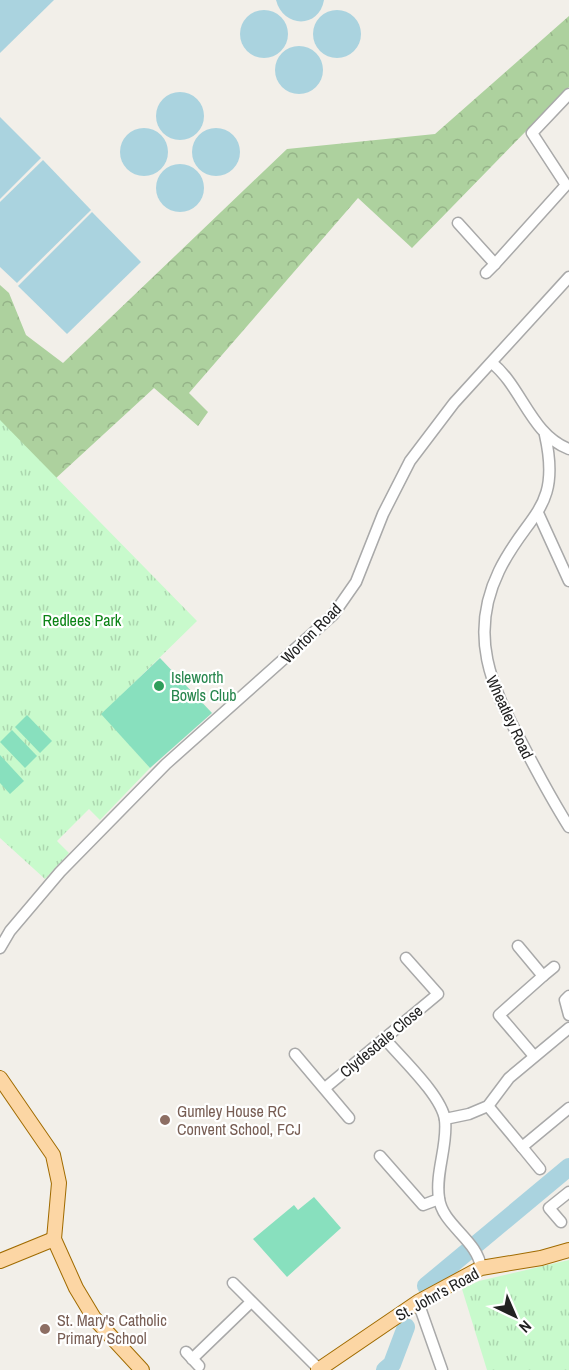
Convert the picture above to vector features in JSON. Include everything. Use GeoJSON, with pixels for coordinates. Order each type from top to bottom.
{"type":"FeatureCollection","features":[{"type":"Feature","properties":{"kind":"main road"},"geometry":{"type":"LineString","coordinates":[[0,1078],[56,1163],[59,1183],[54,1239],[76,1288],[91,1315],[142,1370]]}},
{"type":"Feature","properties":{"kind":"main road"},"geometry":{"type":"LineString","coordinates":[[0,1261],[54,1239]]}},
{"type":"Feature","properties":{"kind":"main road","name":"St. John's Road"},"geometry":{"type":"LineString","coordinates":[[319,1369],[481,1262],[541,1258],[569,1250]]}},
{"type":"Feature","properties":{"kind":"street"},"geometry":{"type":"LineString","coordinates":[[486,273],[566,185],[532,133],[569,94]]}},
{"type":"Feature","properties":{"kind":"street"},"geometry":{"type":"LineString","coordinates":[[458,223],[495,264]]}},
{"type":"Feature","properties":{"kind":"street","name":"Worton Road"},"geometry":{"type":"LineString","coordinates":[[0,948],[10,931],[60,872],[166,764],[333,615],[356,582],[383,514],[410,461],[454,402],[569,277]]}},
{"type":"Feature","properties":{"kind":"street"},"geometry":{"type":"LineString","coordinates":[[492,363],[523,400],[545,435],[569,449]]}},
{"type":"Feature","properties":{"kind":"street","name":"Wheatley Road"},"geometry":{"type":"LineString","coordinates":[[545,435],[551,460],[550,479],[538,513],[499,570],[489,597],[484,643],[489,673],[497,697],[547,792],[569,827]]}},
{"type":"Feature","properties":{"kind":"street"},"geometry":{"type":"LineString","coordinates":[[538,513],[569,581]]}},
{"type":"Feature","properties":{"kind":"street"},"geometry":{"type":"LineString","coordinates":[[518,946],[543,976]]}},
{"type":"Feature","properties":{"kind":"street","name":"Clydesdale Close"},"geometry":{"type":"LineString","coordinates":[[406,958],[438,994]]}},
{"type":"Feature","properties":{"kind":"street"},"geometry":{"type":"LineString","coordinates":[[534,1056],[499,1015],[554,967]]}},
{"type":"Feature","properties":{"kind":"street","name":"Clydesdale Close"},"geometry":{"type":"LineString","coordinates":[[325,1088],[448,986]]}},
{"type":"Feature","properties":{"kind":"street"},"geometry":{"type":"LineString","coordinates":[[569,996],[565,999],[569,1015]]}},
{"type":"Feature","properties":{"kind":"street"},"geometry":{"type":"LineString","coordinates":[[445,1119],[469,1114],[488,1106],[509,1078],[569,1028]]}},
{"type":"Feature","properties":{"kind":"street"},"geometry":{"type":"LineString","coordinates":[[385,1039],[438,1102],[445,1119],[439,1199],[481,1262]]}},
{"type":"Feature","properties":{"kind":"street","name":"Clydesdale Close"},"geometry":{"type":"LineString","coordinates":[[295,1054],[349,1118]]}},
{"type":"Feature","properties":{"kind":"street"},"geometry":{"type":"LineString","coordinates":[[488,1106],[540,1169]]}},
{"type":"Feature","properties":{"kind":"street"},"geometry":{"type":"LineString","coordinates":[[522,1147],[567,1114]]}},
{"type":"Feature","properties":{"kind":"street"},"geometry":{"type":"LineString","coordinates":[[380,1156],[423,1205],[439,1199]]}},
{"type":"Feature","properties":{"kind":"street"},"geometry":{"type":"LineString","coordinates":[[561,1222],[549,1208],[569,1192]]}},
{"type":"Feature","properties":{"kind":"street"},"geometry":{"type":"LineString","coordinates":[[233,1283],[319,1369]]}},
{"type":"Feature","properties":{"kind":"street"},"geometry":{"type":"LineString","coordinates":[[193,1359],[251,1302]]}},
{"type":"Feature","properties":{"kind":"street"},"geometry":{"type":"LineString","coordinates":[[418,1302],[442,1370]]}},
{"type":"Feature","properties":{"kind":"green space"},"geometry":{"type":"Polygon","coordinates":[[[569,16],[569,87],[412,248],[358,198],[189,393],[208,412],[198,426],[154,388],[55,479],[0,429],[0,285],[9,293],[26,335],[63,363],[287,149],[435,134],[569,16]]]}},
{"type":"Feature","properties":{"kind":"green space","name":"Redlees Park"},"geometry":{"type":"Polygon","coordinates":[[[0,420],[197,621],[102,714],[150,768],[100,820],[89,809],[57,841],[69,853],[45,879],[0,838],[0,420]]]}},
{"type":"Feature","properties":{"kind":"green space","name":"Isleworth Bowls Club"},"geometry":{"type":"Polygon","coordinates":[[[160,658],[212,713],[150,768],[101,714],[160,658]]]}},
{"type":"Feature","properties":{"kind":"green space"},"geometry":{"type":"Polygon","coordinates":[[[27,715],[52,741],[40,753],[15,727],[27,715]]]}},
{"type":"Feature","properties":{"kind":"green space"},"geometry":{"type":"Polygon","coordinates":[[[12,730],[37,756],[25,768],[0,742],[12,730]]]}},
{"type":"Feature","properties":{"kind":"green space"},"geometry":{"type":"Polygon","coordinates":[[[0,755],[24,781],[10,794],[0,783],[0,755]]]}},
{"type":"Feature","properties":{"kind":"green space"},"geometry":{"type":"Polygon","coordinates":[[[314,1197],[341,1228],[287,1277],[253,1239],[294,1205],[298,1210],[314,1197]]]}},
{"type":"Feature","properties":{"kind":"green space"},"geometry":{"type":"Polygon","coordinates":[[[569,1260],[569,1370],[487,1370],[462,1289],[479,1281],[569,1260]]]}},
{"type":"Feature","properties":{"kind":"water"},"geometry":{"type":"Polygon","coordinates":[[[0,0],[54,0],[0,53],[0,0]]]}},
{"type":"Feature","properties":{"kind":"water"},"geometry":{"type":"Polygon","coordinates":[[[276,0],[324,0],[315,16],[301,21],[286,16],[276,0]]]}},
{"type":"Feature","properties":{"kind":"water"},"geometry":{"type":"Polygon","coordinates":[[[264,10],[281,17],[288,34],[281,51],[264,58],[247,51],[240,34],[247,17],[264,10]]]}},
{"type":"Feature","properties":{"kind":"water"},"geometry":{"type":"Polygon","coordinates":[[[337,10],[354,17],[361,34],[354,51],[337,58],[320,51],[313,34],[320,17],[337,10]]]}},
{"type":"Feature","properties":{"kind":"water"},"geometry":{"type":"Polygon","coordinates":[[[299,46],[316,53],[323,70],[316,87],[299,94],[282,87],[275,70],[282,53],[299,46]]]}},
{"type":"Feature","properties":{"kind":"water"},"geometry":{"type":"Polygon","coordinates":[[[180,92],[197,99],[204,116],[197,133],[180,140],[163,133],[156,116],[163,99],[180,92]]]}},
{"type":"Feature","properties":{"kind":"water"},"geometry":{"type":"Polygon","coordinates":[[[0,117],[41,158],[0,199],[0,117]]]}},
{"type":"Feature","properties":{"kind":"water"},"geometry":{"type":"Polygon","coordinates":[[[144,128],[161,135],[168,152],[161,169],[144,176],[127,169],[120,152],[127,135],[144,128]]]}},
{"type":"Feature","properties":{"kind":"water"},"geometry":{"type":"Polygon","coordinates":[[[216,128],[233,135],[240,152],[233,169],[216,176],[199,169],[192,152],[199,135],[216,128]]]}},
{"type":"Feature","properties":{"kind":"water"},"geometry":{"type":"Polygon","coordinates":[[[43,160],[91,210],[17,283],[0,267],[0,202],[43,160]]]}},
{"type":"Feature","properties":{"kind":"water"},"geometry":{"type":"Polygon","coordinates":[[[180,164],[197,171],[204,188],[197,205],[180,212],[163,205],[156,188],[163,171],[180,164]]]}},
{"type":"Feature","properties":{"kind":"water"},"geometry":{"type":"Polygon","coordinates":[[[92,212],[141,262],[67,334],[18,286],[92,212]]]}},
{"type":"Feature","properties":{"kind":"waterway"},"geometry":{"type":"LineString","coordinates":[[426,1286],[569,1167]]}},
{"type":"Feature","properties":{"kind":"waterway"},"geometry":{"type":"LineString","coordinates":[[385,1370],[392,1364],[406,1327]]}},
{"type":"Feature","properties":{"kind":"place","name":"Isleworth Bowls Club"},"geometry":{"type":"Point","coordinates":[159,686]}},
{"type":"Feature","properties":{"kind":"place","name":"Gumley House RC Convent School, FCJ"},"geometry":{"type":"Point","coordinates":[165,1120]}},
{"type":"Feature","properties":{"kind":"place","name":"St. Mary's Catholic Primary School"},"geometry":{"type":"Point","coordinates":[45,1329]}}]}
